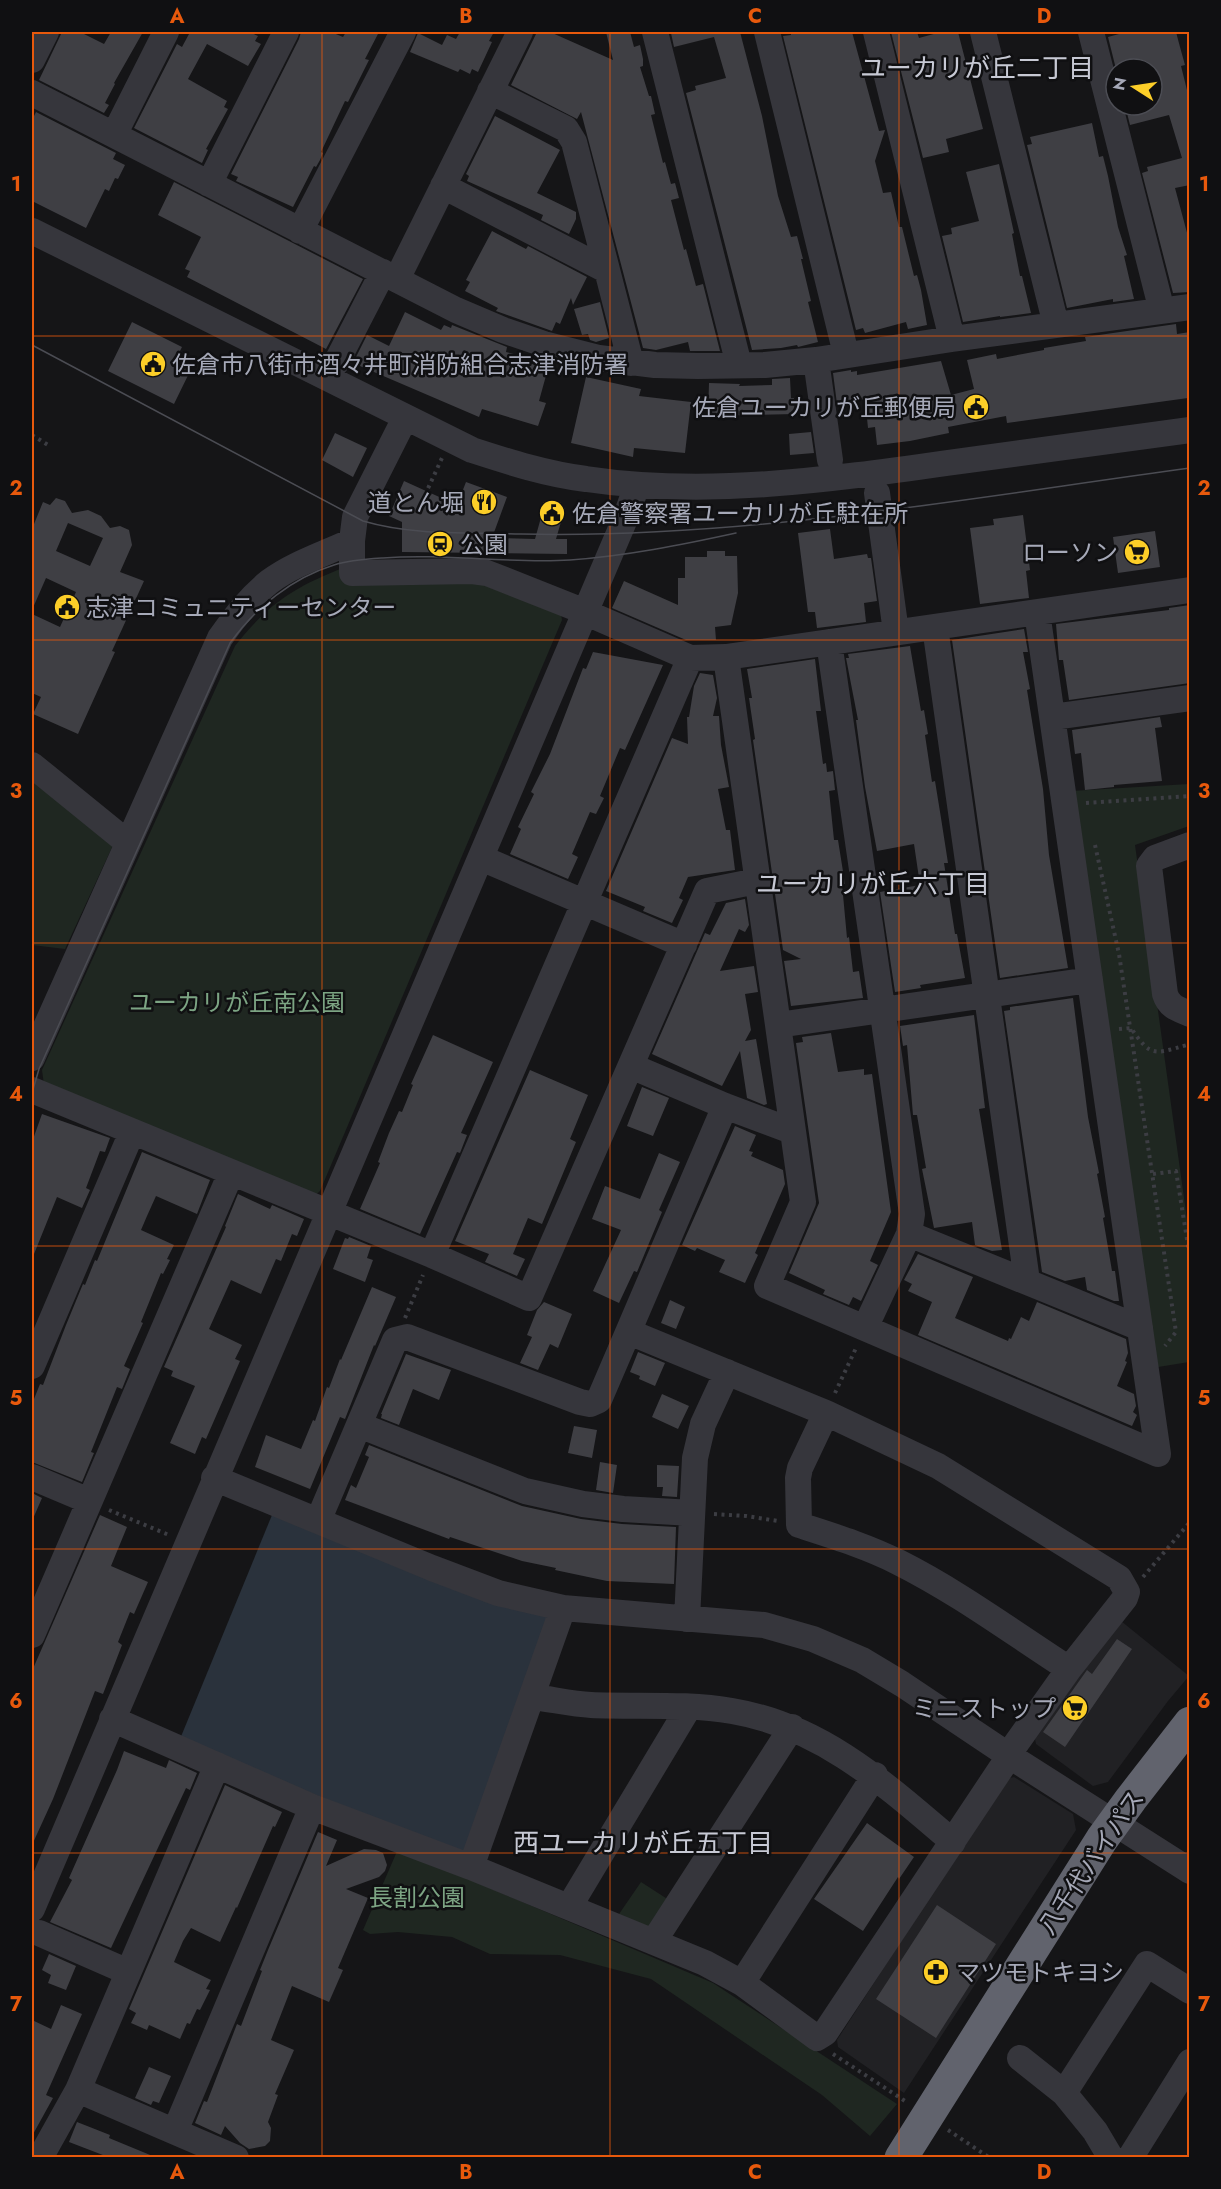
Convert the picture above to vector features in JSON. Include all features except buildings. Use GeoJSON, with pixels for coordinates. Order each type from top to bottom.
{"type":"FeatureCollection","features":[{"type":"Feature","properties":{"kind":"highway","name":"八千代バイパス"},"geometry":{"type":"LineString","coordinates":[[901,2157],[1115,1821],[1190,1723]]}},
{"type":"Feature","properties":{"kind":"street"},"geometry":{"type":"LineString","coordinates":[[32,60],[46,32]]}},
{"type":"Feature","properties":{"kind":"street"},"geometry":{"type":"LineString","coordinates":[[114,135],[166,32]]}},
{"type":"Feature","properties":{"kind":"street"},"geometry":{"type":"LineString","coordinates":[[209,184],[286,32]]}},
{"type":"Feature","properties":{"kind":"street"},"geometry":{"type":"LineString","coordinates":[[300,231],[403,32]]}},
{"type":"Feature","properties":{"kind":"street"},"geometry":{"type":"LineString","coordinates":[[336,363],[443,186],[520,32]]}},
{"type":"Feature","properties":{"kind":"street"},"geometry":{"type":"LineString","coordinates":[[655,32],[739,365]]}},
{"type":"Feature","properties":{"kind":"street"},"geometry":{"type":"LineString","coordinates":[[767,32],[846,354]]}},
{"type":"Feature","properties":{"kind":"street"},"geometry":{"type":"LineString","coordinates":[[876,32],[952,339]]}},
{"type":"Feature","properties":{"kind":"street"},"geometry":{"type":"LineString","coordinates":[[983,32],[1056,325]]}},
{"type":"Feature","properties":{"kind":"street"},"geometry":{"type":"LineString","coordinates":[[1091,32],[1162,311]]}},
{"type":"Feature","properties":{"kind":"street"},"geometry":{"type":"LineString","coordinates":[[490,91],[566,129],[574,142],[631,363]]}},
{"type":"Feature","properties":{"kind":"street"},"geometry":{"type":"LineString","coordinates":[[32,93],[456,310],[503,330],[588,355],[631,363],[739,365],[816,360],[1190,307]]}},
{"type":"Feature","properties":{"kind":"street"},"geometry":{"type":"LineString","coordinates":[[443,186],[606,270]]}},
{"type":"Feature","properties":{"kind":"street"},"geometry":{"type":"LineString","coordinates":[[32,231],[472,450],[520,466],[583,479],[637,485],[712,487],[833,479],[1190,430]]}},
{"type":"Feature","properties":{"kind":"street"},"geometry":{"type":"LineString","coordinates":[[816,360],[831,459]]}},
{"type":"Feature","properties":{"kind":"street"},"geometry":{"type":"LineString","coordinates":[[405,418],[355,517],[352,573],[472,571],[488,573],[586,612],[690,658],[726,657],[1190,590]]}},
{"type":"Feature","properties":{"kind":"street"},"geometry":{"type":"LineString","coordinates":[[33,1903],[586,612],[637,485]]}},
{"type":"Feature","properties":{"kind":"street"},"geometry":{"type":"LineString","coordinates":[[876,493],[896,632]]}},
{"type":"Feature","properties":{"kind":"street"},"geometry":{"type":"LineString","coordinates":[[32,1058],[220,638],[235,616],[270,581],[298,565],[352,541]]}},
{"type":"Feature","properties":{"kind":"street"},"geometry":{"type":"LineString","coordinates":[[726,657],[803,1202],[767,1286],[1158,1454],[1038,612]]}},
{"type":"Feature","properties":{"kind":"street"},"geometry":{"type":"LineString","coordinates":[[935,627],[1027,1281]]}},
{"type":"Feature","properties":{"kind":"street"},"geometry":{"type":"LineString","coordinates":[[829,642],[912,1214],[909,1234],[865,1328]]}},
{"type":"Feature","properties":{"kind":"street"},"geometry":{"type":"LineString","coordinates":[[432,1255],[690,658]]}},
{"type":"Feature","properties":{"kind":"street"},"geometry":{"type":"LineString","coordinates":[[1053,717],[1190,698]]}},
{"type":"Feature","properties":{"kind":"street"},"geometry":{"type":"LineString","coordinates":[[32,765],[128,843]]}},
{"type":"Feature","properties":{"kind":"street"},"geometry":{"type":"LineString","coordinates":[[1190,845],[1155,858],[1149,866],[1167,1002],[1190,1014]]}},
{"type":"Feature","properties":{"kind":"street"},"geometry":{"type":"LineString","coordinates":[[480,858],[684,945]]}},
{"type":"Feature","properties":{"kind":"street"},"geometry":{"type":"LineString","coordinates":[[32,1090],[432,1255],[529,1298],[707,891],[757,881]]}},
{"type":"Feature","properties":{"kind":"street"},"geometry":{"type":"LineString","coordinates":[[778,1025],[1090,980]]}},
{"type":"Feature","properties":{"kind":"street"},"geometry":{"type":"LineString","coordinates":[[631,1066],[725,1106],[792,1131]]}},
{"type":"Feature","properties":{"kind":"street"},"geometry":{"type":"LineString","coordinates":[[318,1521],[395,1340],[407,1337],[580,1402],[590,1404],[599,1400],[725,1106]]}},
{"type":"Feature","properties":{"kind":"street"},"geometry":{"type":"LineString","coordinates":[[32,1366],[132,1132]]}},
{"type":"Feature","properties":{"kind":"street"},"geometry":{"type":"LineString","coordinates":[[32,1635],[231,1173]]}},
{"type":"Feature","properties":{"kind":"street"},"geometry":{"type":"LineString","coordinates":[[909,1234],[1140,1328]]}},
{"type":"Feature","properties":{"kind":"street"},"geometry":{"type":"LineString","coordinates":[[112,1719],[312,1807],[471,1867],[705,1963],[742,1983],[817,2038],[825,2033],[953,1842],[1008,1755],[1069,1669],[1125,1598],[1127,1592],[1119,1578],[938,1466],[825,1413],[629,1332]]}},
{"type":"Feature","properties":{"kind":"street"},"geometry":{"type":"LineString","coordinates":[[687,1619],[695,1458],[703,1424],[727,1372]]}},
{"type":"Feature","properties":{"kind":"street"},"geometry":{"type":"LineString","coordinates":[[825,1413],[800,1468],[798,1478],[799,1525],[848,1540],[937,1583],[1069,1669]]}},
{"type":"Feature","properties":{"kind":"street"},"geometry":{"type":"LineString","coordinates":[[359,1425],[525,1491],[583,1504],[692,1513]]}},
{"type":"Feature","properties":{"kind":"street"},"geometry":{"type":"LineString","coordinates":[[32,1477],[89,1501]]}},
{"type":"Feature","properties":{"kind":"street"},"geometry":{"type":"LineString","coordinates":[[214,1478],[498,1593],[563,1608],[764,1625],[813,1639],[861,1660],[902,1684],[1008,1755],[1190,1870]]}},
{"type":"Feature","properties":{"kind":"street"},"geometry":{"type":"LineString","coordinates":[[471,1867],[563,1608]]}},
{"type":"Feature","properties":{"kind":"street"},"geometry":{"type":"LineString","coordinates":[[532,1697],[588,1704],[731,1710],[792,1727],[813,1736],[875,1775],[953,1842]]}},
{"type":"Feature","properties":{"kind":"street"},"geometry":{"type":"LineString","coordinates":[[569,1907],[689,1707]]}},
{"type":"Feature","properties":{"kind":"street"},"geometry":{"type":"LineString","coordinates":[[654,1941],[792,1727]]}},
{"type":"Feature","properties":{"kind":"street"},"geometry":{"type":"LineString","coordinates":[[40,2157],[78,2090],[217,1765]]}},
{"type":"Feature","properties":{"kind":"street"},"geometry":{"type":"LineString","coordinates":[[742,1983],[875,1775]]}},
{"type":"Feature","properties":{"kind":"street"},"geometry":{"type":"LineString","coordinates":[[175,2131],[312,1807]]}},
{"type":"Feature","properties":{"kind":"street"},"geometry":{"type":"LineString","coordinates":[[39,1933],[128,1972]]}},
{"type":"Feature","properties":{"kind":"street"},"geometry":{"type":"LineString","coordinates":[[1064,2093],[1147,1965],[1190,1991]]}},
{"type":"Feature","properties":{"kind":"street"},"geometry":{"type":"LineString","coordinates":[[1020,2058],[1064,2093],[1095,2131],[1111,2157]]}},
{"type":"Feature","properties":{"kind":"street"},"geometry":{"type":"LineString","coordinates":[[1130,2157],[1190,2062]]}},
{"type":"Feature","properties":{"kind":"street"},"geometry":{"type":"LineString","coordinates":[[78,2090],[236,2157]]}},
{"type":"Feature","properties":{"kind":"path"},"geometry":{"type":"LineString","coordinates":[[32,435],[48,445]]}},
{"type":"Feature","properties":{"kind":"path"},"geometry":{"type":"LineString","coordinates":[[425,495],[442,458]]}},
{"type":"Feature","properties":{"kind":"path"},"geometry":{"type":"LineString","coordinates":[[1088,814],[1086,803],[1190,796]]}},
{"type":"Feature","properties":{"kind":"path"},"geometry":{"type":"LineString","coordinates":[[1093,838],[1119,954],[1176,1332]]}},
{"type":"Feature","properties":{"kind":"path"},"geometry":{"type":"LineString","coordinates":[[1131,1028],[1142,1044],[1152,1051],[1164,1052],[1187,1045]]}},
{"type":"Feature","properties":{"kind":"path"},"geometry":{"type":"LineString","coordinates":[[1153,1174],[1176,1171],[1190,1258]]}},
{"type":"Feature","properties":{"kind":"path"},"geometry":{"type":"LineString","coordinates":[[395,1340],[432,1255]]}},
{"type":"Feature","properties":{"kind":"path"},"geometry":{"type":"LineString","coordinates":[[825,1413],[865,1328]]}},
{"type":"Feature","properties":{"kind":"path"},"geometry":{"type":"LineString","coordinates":[[89,1501],[177,1539]]}},
{"type":"Feature","properties":{"kind":"path"},"geometry":{"type":"LineString","coordinates":[[692,1513],[746,1516],[799,1525]]}},
{"type":"Feature","properties":{"kind":"path"},"geometry":{"type":"LineString","coordinates":[[1125,1598],[1190,1522]]}},
{"type":"Feature","properties":{"kind":"path"},"geometry":{"type":"LineString","coordinates":[[817,2038],[828,2050],[905,2101]]}},
{"type":"Feature","properties":{"kind":"path"},"geometry":{"type":"LineString","coordinates":[[945,2128],[990,2157]]}},
{"type":"Feature","properties":{"kind":"shaded area"},"geometry":{"type":"Polygon","coordinates":[[[272,1515],[552,1612],[471,1848],[457,1853],[180,1739],[272,1515]]]}},
{"type":"Feature","properties":{"kind":"shaded area"},"geometry":{"type":"Polygon","coordinates":[[[1121,1621],[1189,1676],[1108,1782],[1093,1786],[1036,1744],[1035,1739],[1121,1621]]]}},
{"type":"Feature","properties":{"kind":"shaded area"},"geometry":{"type":"Polygon","coordinates":[[[1014,1777],[1073,1814],[1076,1830],[904,2093],[838,2047],[837,2040],[1006,1779],[1014,1777]]]}},
{"type":"Feature","properties":{"kind":"green space","name":"ユーカリが丘南公園"},"geometry":{"type":"Polygon","coordinates":[[[343,568],[488,584],[561,614],[562,620],[320,1191],[311,1199],[44,1085],[42,1070],[235,646],[259,619],[283,598],[310,582],[343,568]]]}},
{"type":"Feature","properties":{"kind":"green space"},"geometry":{"type":"Polygon","coordinates":[[[32,776],[114,843],[65,949],[32,945],[32,776]]]}},
{"type":"Feature","properties":{"kind":"green space"},"geometry":{"type":"Polygon","coordinates":[[[1189,784],[1189,826],[1135,845],[1189,1234],[1189,1362],[1152,1368],[1071,791],[1189,784]]]}},
{"type":"Feature","properties":{"kind":"green space","name":"長割公園"},"geometry":{"type":"Polygon","coordinates":[[[398,1849],[713,1983],[897,2104],[870,2136],[822,2095],[651,1979],[560,1955],[490,1954],[452,1937],[398,1932],[370,1934],[363,1930],[398,1849]]]}},
{"type":"Feature","properties":{"kind":"green space"},"geometry":{"type":"Polygon","coordinates":[[[641,1882],[672,1902],[653,1928],[617,1917],[641,1882]]]}},
{"type":"Feature","properties":{"kind":"tram line"},"geometry":{"type":"LineString","coordinates":[[32,345],[363,521],[402,529],[521,534],[605,534],[689,530],[856,514],[1190,468]]}},
{"type":"Feature","properties":{"kind":"tram line"},"geometry":{"type":"LineString","coordinates":[[32,1093],[39,1069],[230,643],[251,617],[276,595],[319,571],[340,563],[358,560],[406,557],[523,561],[570,560],[653,550],[736,533]]}},
{"type":"Feature","properties":{"kind":"place","name":"佐倉市八街市酒々井町消防組合志津消防署"},"geometry":{"type":"Point","coordinates":[153,364]}},
{"type":"Feature","properties":{"kind":"place","name":"佐倉ユーカリが丘郵便局"},"geometry":{"type":"Point","coordinates":[976,407]}},
{"type":"Feature","properties":{"kind":"place","name":"道とん堀"},"geometry":{"type":"Point","coordinates":[484,502]}},
{"type":"Feature","properties":{"kind":"place","name":"佐倉警察署ユーカリが丘駐在所"},"geometry":{"type":"Point","coordinates":[552,513]}},
{"type":"Feature","properties":{"kind":"place","name":"公園"},"geometry":{"type":"Point","coordinates":[440,544]}},
{"type":"Feature","properties":{"kind":"place","name":"ローソン"},"geometry":{"type":"Point","coordinates":[1137,552]}},
{"type":"Feature","properties":{"kind":"place","name":"志津コミュニティーセンター"},"geometry":{"type":"Point","coordinates":[67,607]}},
{"type":"Feature","properties":{"kind":"place","name":"ミニストップ"},"geometry":{"type":"Point","coordinates":[1075,1708]}},
{"type":"Feature","properties":{"kind":"place","name":"マツモトキヨシ"},"geometry":{"type":"Point","coordinates":[936,1972]}},
{"type":"Feature","properties":{"kind":"district","name":"ユーカリが丘二丁目"},"geometry":{"type":"Point","coordinates":[977,68]}},
{"type":"Feature","properties":{"kind":"district","name":"ユーカリが丘六丁目"},"geometry":{"type":"Point","coordinates":[873,884]}},
{"type":"Feature","properties":{"kind":"district","name":"西ユーカリが丘五丁目"},"geometry":{"type":"Point","coordinates":[643,1843]}}]}
